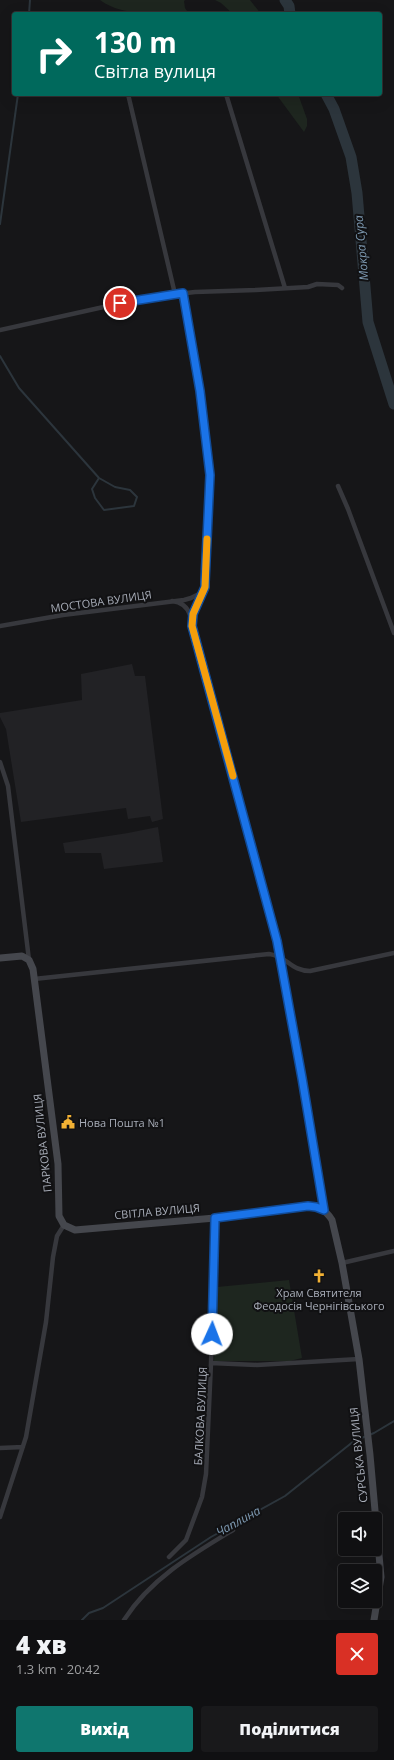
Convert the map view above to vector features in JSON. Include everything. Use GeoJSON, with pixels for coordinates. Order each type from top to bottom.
{"type":"FeatureCollection","features":[{"type":"Feature","properties":{"kind":"street"},"geometry":{"type":"LineString","coordinates":[[128,96],[175,294]]}},
{"type":"Feature","properties":{"kind":"street"},"geometry":{"type":"LineString","coordinates":[[227,96],[285,288]]}},
{"type":"Feature","properties":{"kind":"street"},"geometry":{"type":"LineString","coordinates":[[0,330],[144,298],[183,293],[332,284],[338,285],[342,288]]}},
{"type":"Feature","properties":{"kind":"street","name":"СУРСЬКА ВУЛИЦЯ"},"geometry":{"type":"LineString","coordinates":[[183,293],[200,391],[210,475],[205,587],[193,614],[192,626]]}},
{"type":"Feature","properties":{"kind":"street"},"geometry":{"type":"LineString","coordinates":[[338,486],[394,633]]}},
{"type":"Feature","properties":{"kind":"street","name":"МОСТОВА ВУЛИЦЯ"},"geometry":{"type":"LineString","coordinates":[[0,626],[63,615],[191,598],[202,592]]}},
{"type":"Feature","properties":{"kind":"street","name":"СУРСЬКА ВУЛИЦЯ"},"geometry":{"type":"LineString","coordinates":[[172,601],[181,603],[188,610],[277,941],[324,1210],[332,1220],[342,1263],[359,1359],[381,1577],[374,1620]]}},
{"type":"Feature","properties":{"kind":"street","name":"ПАРКОВА ВУЛИЦЯ"},"geometry":{"type":"LineString","coordinates":[[0,762],[8,786],[29,960],[33,969],[58,1164],[59,1216],[64,1225]]}},
{"type":"Feature","properties":{"kind":"street"},"geometry":{"type":"LineString","coordinates":[[34,979],[269,954],[279,956],[292,966],[304,971],[394,953]]}},
{"type":"Feature","properties":{"kind":"street"},"geometry":{"type":"LineString","coordinates":[[0,958],[22,956],[29,960]]}},
{"type":"Feature","properties":{"kind":"street","name":"СВІТЛА ВУЛИЦЯ"},"geometry":{"type":"LineString","coordinates":[[64,1225],[75,1230],[215,1218],[308,1206],[324,1210]]}},
{"type":"Feature","properties":{"kind":"street","name":"БАЛКОВА ВУЛИЦЯ"},"geometry":{"type":"LineString","coordinates":[[169,1557],[186,1540],[202,1497],[206,1474],[215,1218]]}},
{"type":"Feature","properties":{"kind":"street"},"geometry":{"type":"LineString","coordinates":[[0,1517],[23,1447],[46,1322],[53,1257],[57,1236],[64,1225]]}},
{"type":"Feature","properties":{"kind":"street"},"geometry":{"type":"LineString","coordinates":[[342,1263],[394,1251]]}},
{"type":"Feature","properties":{"kind":"street"},"geometry":{"type":"LineString","coordinates":[[211,1363],[258,1365],[359,1359]]}},
{"type":"Feature","properties":{"kind":"street"},"geometry":{"type":"LineString","coordinates":[[0,1448],[23,1447]]}},
{"type":"Feature","properties":{"kind":"street"},"geometry":{"type":"LineString","coordinates":[[124,1620],[132,1607],[184,1559],[234,1530]]}},
{"type":"Feature","properties":{"kind":"shaded area"},"geometry":{"type":"Polygon","coordinates":[[[100,0],[185,0],[185,8],[188,12],[134,12],[117,9],[100,0]]]}},
{"type":"Feature","properties":{"kind":"shaded area"},"geometry":{"type":"Polygon","coordinates":[[[215,0],[250,0],[259,12],[231,12],[221,3],[215,0]]]}},
{"type":"Feature","properties":{"kind":"shaded area"},"geometry":{"type":"Polygon","coordinates":[[[277,96],[299,96],[307,119],[307,126],[304,132],[277,96]]]}},
{"type":"Feature","properties":{"kind":"shaded area"},"geometry":{"type":"Polygon","coordinates":[[[132,664],[135,676],[145,676],[163,819],[152,822],[150,816],[128,819],[126,808],[21,822],[6,729],[0,717],[0,713],[82,700],[81,674],[132,664]]]}},
{"type":"Feature","properties":{"kind":"shaded area"},"geometry":{"type":"Polygon","coordinates":[[[158,827],[163,862],[104,869],[101,853],[65,853],[63,843],[158,827]]]}},
{"type":"Feature","properties":{"kind":"shaded area"},"geometry":{"type":"Polygon","coordinates":[[[289,1280],[302,1358],[290,1361],[214,1361],[217,1287],[289,1280]]]}},
{"type":"Feature","properties":{"kind":"waterway"},"geometry":{"type":"LineString","coordinates":[[29,12],[30,0]]}},
{"type":"Feature","properties":{"kind":"waterway","name":"Мокра Сура"},"geometry":{"type":"LineString","coordinates":[[285,0],[289,6],[290,12]]}},
{"type":"Feature","properties":{"kind":"waterway"},"geometry":{"type":"LineString","coordinates":[[0,224],[18,96]]}},
{"type":"Feature","properties":{"kind":"waterway","name":"Мокра Сура"},"geometry":{"type":"LineString","coordinates":[[327,96],[334,109],[351,157],[357,193],[368,322],[394,404]]}},
{"type":"Feature","properties":{"kind":"waterway"},"geometry":{"type":"LineString","coordinates":[[0,356],[19,388],[99,478],[115,487],[130,490],[137,497],[134,506],[104,510],[95,498],[92,489],[99,478]]}},
{"type":"Feature","properties":{"kind":"waterway","name":"Чаплина"},"geometry":{"type":"LineString","coordinates":[[82,1620],[89,1613],[103,1608],[211,1537],[285,1496],[354,1441],[374,1433],[394,1421]]}},
{"type":"Feature","properties":{"kind":"slow traffic"},"geometry":{"type":"LineString","coordinates":[[207,539],[205,587],[193,614],[192,626],[233,776]]}},
{"type":"Feature","properties":{"kind":"place","name":"Нова Пошта №1"},"geometry":{"type":"Point","coordinates":[68,1122]}},
{"type":"Feature","properties":{"kind":"place","name":"Храм Святителя Феодосія Чернігівського"},"geometry":{"type":"Point","coordinates":[319,1276]}},
{"type":"Feature","properties":{"kind":"route"},"geometry":{"type":"LineString","coordinates":[[120,303],[183,293],[200,391],[210,475],[205,587],[193,614],[192,626],[277,941],[324,1210],[308,1206],[215,1218],[212,1334]]}}]}
